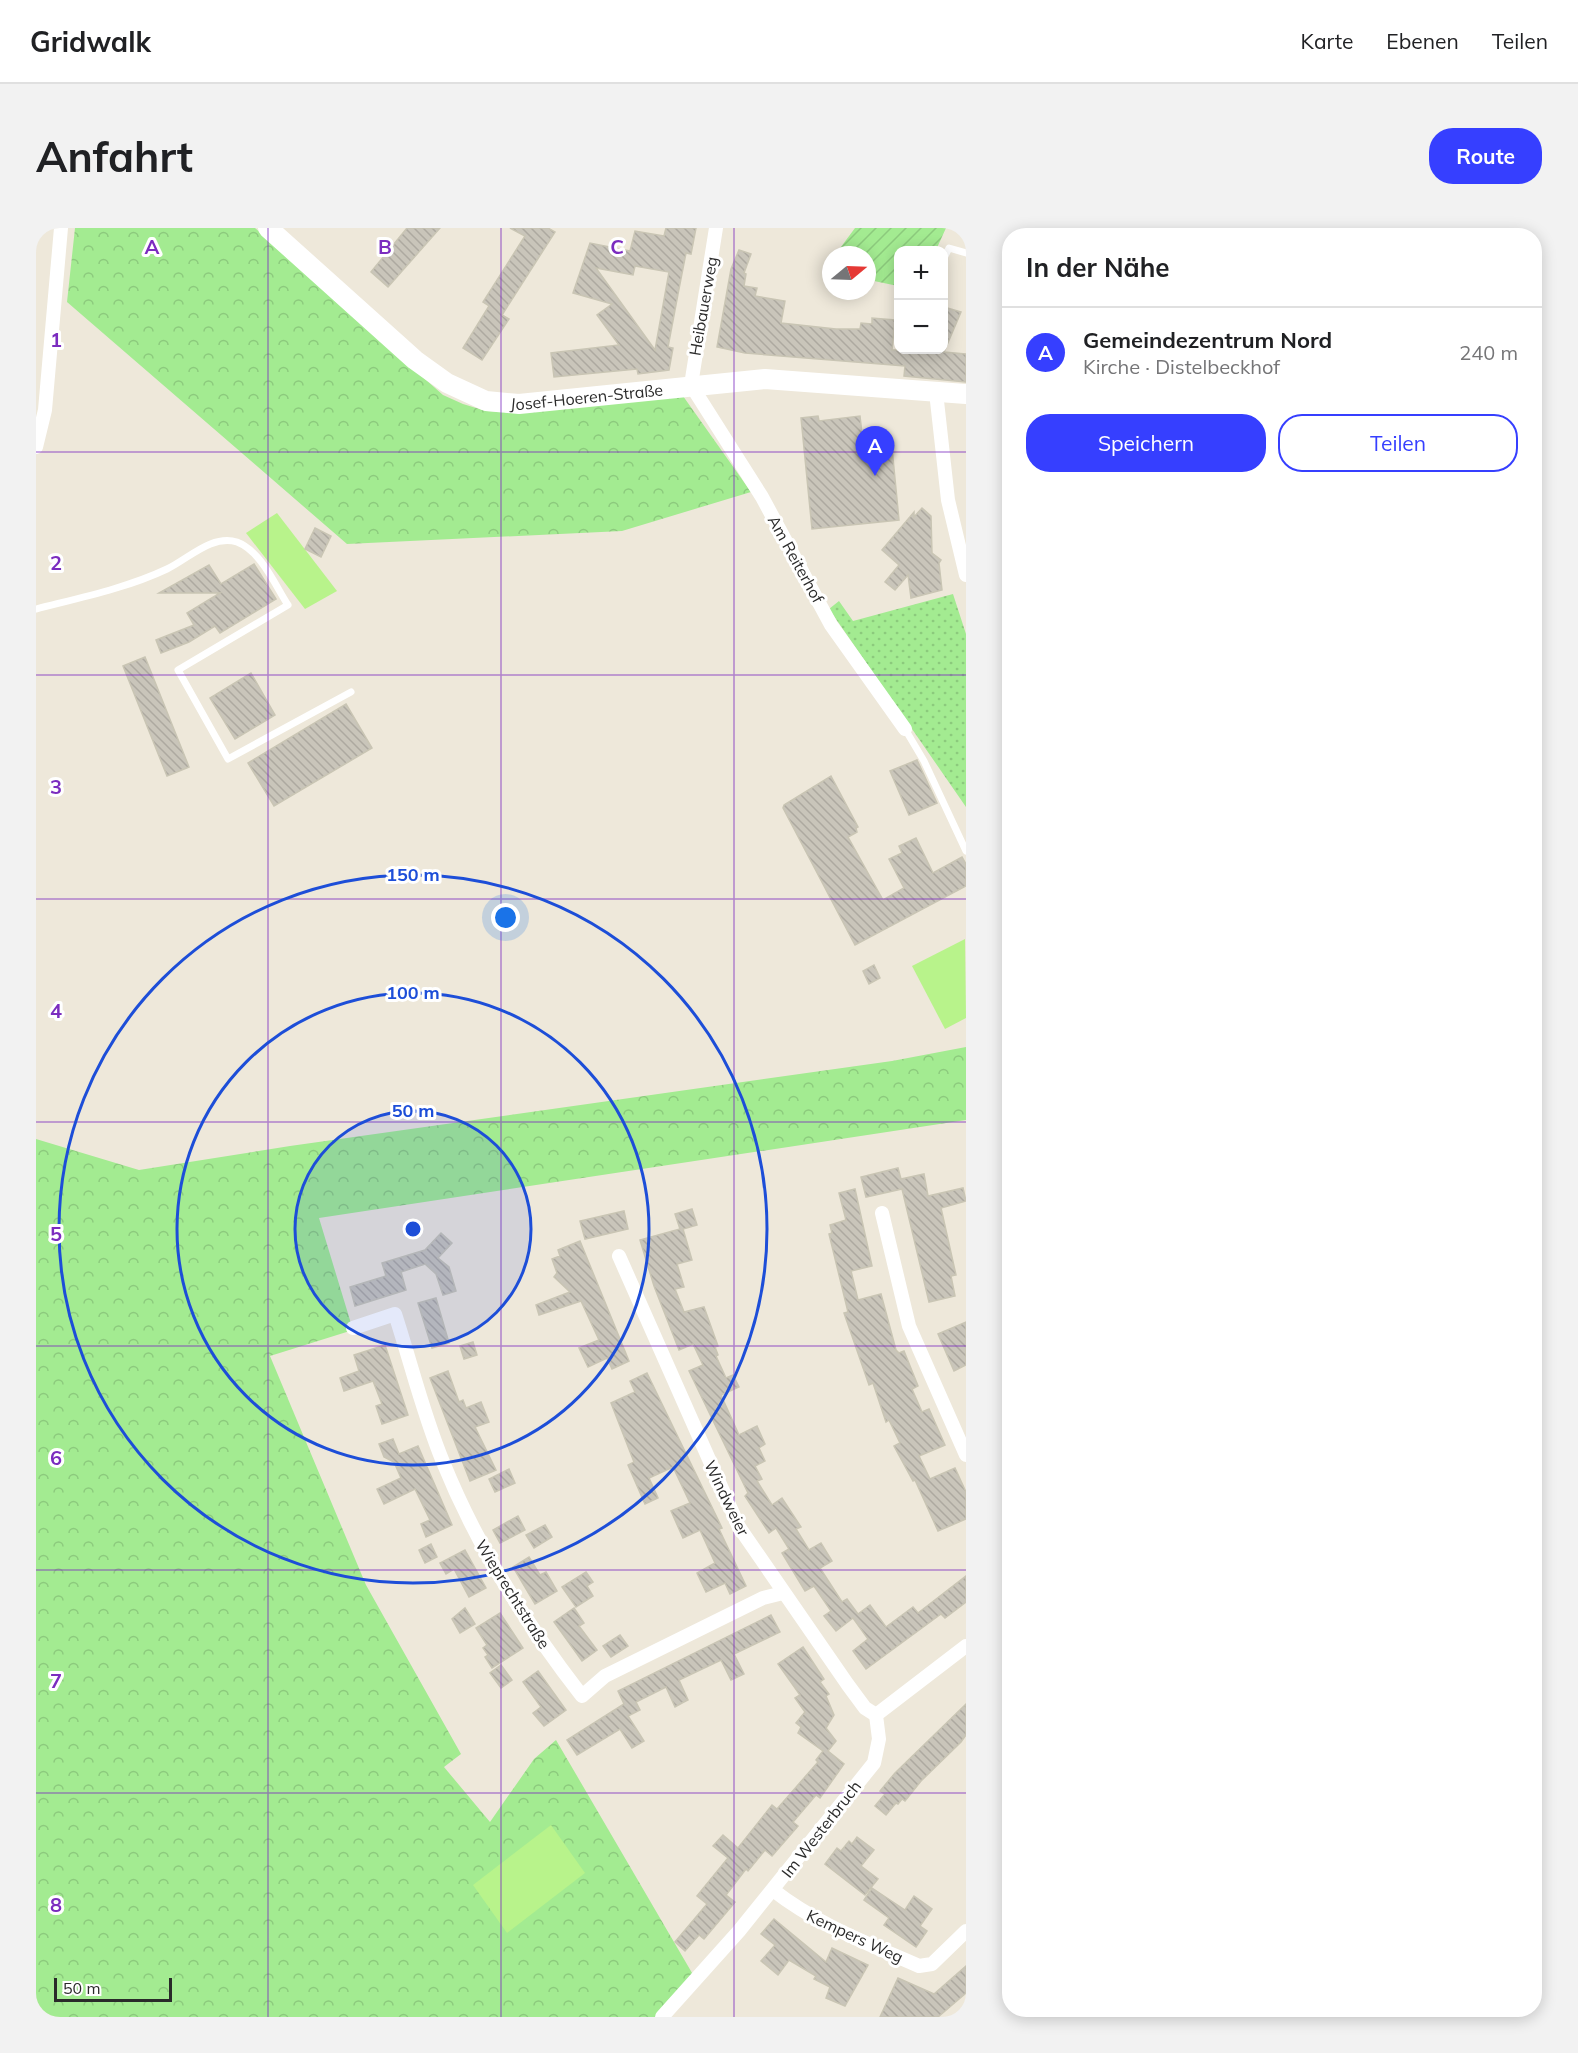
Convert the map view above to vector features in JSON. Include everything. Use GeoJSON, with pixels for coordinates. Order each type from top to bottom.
{"type":"FeatureCollection","features":[{"type":"Feature","properties":{"kind":"street"},"geometry":{"type":"LineString","coordinates":[[36,447],[45,410],[61,228]]}},
{"type":"Feature","properties":{"kind":"street","name":"Josef-Hoeren-Straße"},"geometry":{"type":"LineString","coordinates":[[268,228],[415,360],[447,383],[486,401],[519,404],[765,379],[966,394]]}},
{"type":"Feature","properties":{"kind":"street","name":"Heibauerweg"},"geometry":{"type":"LineString","coordinates":[[691,385],[716,228]]}},
{"type":"Feature","properties":{"kind":"street","name":"Am Reiterhof"},"geometry":{"type":"LineString","coordinates":[[691,385],[768,507],[831,625],[905,729]]}},
{"type":"Feature","properties":{"kind":"street"},"geometry":{"type":"LineString","coordinates":[[936,392],[948,500],[966,575]]}},
{"type":"Feature","properties":{"kind":"street"},"geometry":{"type":"LineString","coordinates":[[882,1213],[909,1326],[966,1455]]}},
{"type":"Feature","properties":{"kind":"street","name":"Windweier"},"geometry":{"type":"LineString","coordinates":[[619,1256],[739,1527],[865,1708],[876,1715]]}},
{"type":"Feature","properties":{"kind":"street","name":"Wieprechtstraße"},"geometry":{"type":"LineString","coordinates":[[353,1328],[395,1314],[442,1461],[477,1536],[536,1636],[582,1696],[605,1676],[763,1598],[783,1593]]}},
{"type":"Feature","properties":{"kind":"street"},"geometry":{"type":"LineString","coordinates":[[876,1715],[966,1647]]}},
{"type":"Feature","properties":{"kind":"street","name":"Im Westerbruch"},"geometry":{"type":"LineString","coordinates":[[662,2017],[773,1890],[874,1763],[879,1738],[876,1715]]}},
{"type":"Feature","properties":{"kind":"street","name":"Kempers Weg"},"geometry":{"type":"LineString","coordinates":[[773,1890],[794,1907],[822,1922],[919,1966],[932,1964],[966,1931]]}},
{"type":"Feature","properties":{"kind":"lane"},"geometry":{"type":"LineString","coordinates":[[948,250],[949,248],[966,253]]}},
{"type":"Feature","properties":{"kind":"lane"},"geometry":{"type":"LineString","coordinates":[[36,609],[142,579],[167,569],[217,541],[237,542],[254,552],[288,605],[178,670],[228,759],[351,692]]}},
{"type":"Feature","properties":{"kind":"lane"},"geometry":{"type":"LineString","coordinates":[[905,729],[919,751],[966,851]]}},
{"type":"Feature","properties":{"kind":"green space"},"geometry":{"type":"Polygon","coordinates":[[[75,228],[255,228],[443,395],[486,411],[521,413],[683,396],[751,492],[622,531],[347,544],[67,302],[75,228]]]}},
{"type":"Feature","properties":{"kind":"green space"},"geometry":{"type":"Polygon","coordinates":[[[855,228],[946,228],[938,246],[894,246],[894,285],[876,281],[876,246],[842,246],[855,228]]]}},
{"type":"Feature","properties":{"kind":"green space"},"geometry":{"type":"Polygon","coordinates":[[[277,513],[337,591],[305,609],[246,533],[277,513]]]}},
{"type":"Feature","properties":{"kind":"green space"},"geometry":{"type":"Polygon","coordinates":[[[953,594],[966,634],[966,807],[829,609],[839,601],[853,621],[953,594]]]}},
{"type":"Feature","properties":{"kind":"green space"},"geometry":{"type":"Polygon","coordinates":[[[965,939],[966,1018],[945,1029],[912,966],[965,939]]]}},
{"type":"Feature","properties":{"kind":"green space"},"geometry":{"type":"Polygon","coordinates":[[[966,1047],[966,1120],[319,1218],[353,1330],[270,1356],[366,1585],[461,1754],[444,1767],[490,1822],[534,1759],[556,1740],[695,1978],[658,2017],[36,2017],[36,1139],[139,1170],[290,1146],[892,1061],[966,1047]]]}},
{"type":"Feature","properties":{"kind":"green space"},"geometry":{"type":"Polygon","coordinates":[[[551,1825],[585,1873],[507,1933],[473,1885],[551,1825]]]}},
{"type":"Feature","properties":{"kind":"building"},"geometry":{"type":"Polygon","coordinates":[[[407,228],[440,228],[388,287],[371,272],[407,228]]]}},
{"type":"Feature","properties":{"kind":"building"},"geometry":{"type":"Polygon","coordinates":[[[510,228],[548,228],[555,232],[502,315],[509,319],[482,360],[463,348],[489,306],[483,302],[525,236],[510,228]]]}},
{"type":"Feature","properties":{"kind":"building"},"geometry":{"type":"Polygon","coordinates":[[[666,228],[696,228],[691,254],[686,253],[678,294],[668,347],[673,348],[669,370],[638,374],[637,369],[554,377],[551,353],[619,345],[597,315],[612,304],[573,293],[590,243],[630,251],[635,231],[664,236],[666,228]],[[635,266],[633,275],[596,268],[655,350],[669,272],[635,266]]]}},
{"type":"Feature","properties":{"kind":"building"},"geometry":{"type":"Polygon","coordinates":[[[739,250],[751,254],[744,273],[746,274],[744,286],[757,288],[755,296],[785,301],[781,323],[836,329],[860,329],[861,323],[872,324],[872,318],[894,320],[892,350],[894,354],[966,354],[966,382],[904,376],[905,366],[745,353],[717,347],[731,269],[739,250]]]}},
{"type":"Feature","properties":{"kind":"building"},"geometry":{"type":"Polygon","coordinates":[[[948,308],[961,312],[948,343],[948,308]]]}},
{"type":"Feature","properties":{"kind":"building"},"geometry":{"type":"Polygon","coordinates":[[[818,416],[819,421],[860,416],[864,451],[892,448],[899,520],[812,529],[801,418],[818,416]]]}},
{"type":"Feature","properties":{"kind":"building"},"geometry":{"type":"Polygon","coordinates":[[[922,508],[931,516],[932,553],[941,560],[939,563],[942,590],[911,598],[908,575],[895,590],[885,582],[899,565],[882,550],[914,512],[914,517],[922,508]]]}},
{"type":"Feature","properties":{"kind":"building"},"geometry":{"type":"Polygon","coordinates":[[[315,528],[331,536],[321,557],[305,549],[315,528]]]}},
{"type":"Feature","properties":{"kind":"building"},"geometry":{"type":"Polygon","coordinates":[[[254,564],[276,599],[220,633],[215,626],[189,642],[161,653],[156,640],[194,625],[187,613],[220,593],[159,593],[209,565],[221,584],[254,564]]]}},
{"type":"Feature","properties":{"kind":"building"},"geometry":{"type":"Polygon","coordinates":[[[145,657],[189,767],[167,776],[123,666],[145,657]]]}},
{"type":"Feature","properties":{"kind":"building"},"geometry":{"type":"Polygon","coordinates":[[[251,673],[275,715],[235,739],[210,698],[251,673]]]}},
{"type":"Feature","properties":{"kind":"building"},"geometry":{"type":"Polygon","coordinates":[[[346,704],[372,748],[274,806],[248,763],[346,704]]]}},
{"type":"Feature","properties":{"kind":"building"},"geometry":{"type":"Polygon","coordinates":[[[917,760],[937,803],[909,815],[890,771],[917,760]]]}},
{"type":"Feature","properties":{"kind":"building"},"geometry":{"type":"Polygon","coordinates":[[[831,776],[858,827],[857,832],[848,837],[883,900],[904,888],[889,859],[902,853],[899,846],[916,838],[933,873],[962,857],[966,864],[966,886],[855,945],[783,808],[784,805],[831,776]]]}},
{"type":"Feature","properties":{"kind":"building"},"geometry":{"type":"Polygon","coordinates":[[[874,965],[880,978],[869,984],[863,971],[874,965]]]}},
{"type":"Feature","properties":{"kind":"building"},"geometry":{"type":"Polygon","coordinates":[[[898,1168],[901,1179],[924,1174],[928,1196],[963,1188],[966,1201],[941,1208],[956,1275],[951,1276],[955,1296],[929,1302],[902,1189],[866,1197],[861,1177],[898,1168]]]}},
{"type":"Feature","properties":{"kind":"building"},"geometry":{"type":"Polygon","coordinates":[[[855,1189],[872,1266],[851,1271],[858,1300],[881,1294],[896,1350],[899,1353],[904,1351],[918,1386],[912,1389],[922,1412],[929,1409],[945,1445],[919,1456],[930,1479],[955,1468],[966,1492],[966,1519],[938,1531],[915,1480],[913,1481],[894,1446],[900,1443],[889,1420],[886,1422],[873,1383],[869,1385],[844,1313],[848,1312],[829,1234],[832,1233],[830,1225],[846,1220],[839,1193],[855,1189]]]}},
{"type":"Feature","properties":{"kind":"building"},"geometry":{"type":"Polygon","coordinates":[[[692,1209],[697,1225],[683,1229],[692,1260],[677,1264],[684,1287],[675,1289],[684,1312],[704,1307],[718,1346],[715,1347],[718,1355],[716,1356],[726,1378],[733,1375],[739,1387],[721,1395],[739,1435],[757,1426],[765,1444],[759,1448],[765,1461],[755,1466],[762,1479],[757,1481],[772,1505],[782,1498],[801,1527],[796,1529],[809,1550],[821,1543],[832,1561],[820,1568],[842,1602],[847,1599],[858,1614],[870,1605],[886,1627],[913,1607],[918,1613],[966,1576],[966,1602],[945,1618],[941,1614],[866,1669],[853,1651],[868,1639],[853,1618],[836,1631],[824,1616],[831,1611],[814,1586],[805,1591],[782,1553],[789,1549],[776,1528],[769,1533],[745,1496],[748,1493],[689,1371],[703,1365],[693,1344],[679,1350],[654,1286],[640,1240],[680,1229],[675,1214],[692,1209]]]}},
{"type":"Feature","properties":{"kind":"building"},"geometry":{"type":"Polygon","coordinates":[[[624,1211],[628,1229],[585,1239],[580,1221],[624,1211]]]}},
{"type":"Feature","properties":{"kind":"building"},"geometry":{"type":"Polygon","coordinates":[[[441,1233],[452,1243],[438,1258],[449,1267],[456,1291],[443,1295],[436,1274],[425,1264],[401,1272],[406,1290],[355,1306],[350,1287],[386,1276],[382,1263],[425,1250],[441,1233]]]}},
{"type":"Feature","properties":{"kind":"building"},"geometry":{"type":"Polygon","coordinates":[[[580,1241],[629,1361],[612,1369],[607,1358],[588,1367],[579,1348],[599,1340],[581,1301],[539,1315],[536,1305],[570,1292],[554,1277],[557,1273],[552,1259],[560,1256],[558,1250],[580,1241]]]}},
{"type":"Feature","properties":{"kind":"building"},"geometry":{"type":"Polygon","coordinates":[[[436,1298],[449,1343],[432,1348],[418,1303],[436,1298]]]}},
{"type":"Feature","properties":{"kind":"building"},"geometry":{"type":"Polygon","coordinates":[[[966,1322],[966,1365],[954,1371],[938,1334],[966,1322]]]}},
{"type":"Feature","properties":{"kind":"building"},"geometry":{"type":"Polygon","coordinates":[[[473,1342],[477,1355],[464,1359],[460,1346],[473,1342]]]}},
{"type":"Feature","properties":{"kind":"building"},"geometry":{"type":"Polygon","coordinates":[[[385,1345],[408,1415],[382,1424],[376,1406],[382,1404],[373,1381],[344,1391],[340,1378],[359,1371],[354,1355],[385,1345]]]}},
{"type":"Feature","properties":{"kind":"building"},"geometry":{"type":"Polygon","coordinates":[[[448,1371],[459,1402],[463,1400],[466,1408],[481,1402],[489,1422],[475,1427],[496,1470],[470,1481],[430,1378],[448,1371]]]}},
{"type":"Feature","properties":{"kind":"building"},"geometry":{"type":"Polygon","coordinates":[[[647,1373],[722,1528],[719,1529],[746,1586],[730,1594],[725,1583],[706,1592],[697,1573],[715,1563],[700,1530],[683,1538],[671,1511],[690,1503],[673,1467],[649,1478],[658,1498],[645,1504],[628,1465],[634,1462],[611,1403],[635,1392],[630,1381],[647,1373]]]}},
{"type":"Feature","properties":{"kind":"building"},"geometry":{"type":"Polygon","coordinates":[[[393,1439],[399,1454],[418,1446],[452,1525],[426,1537],[421,1524],[430,1520],[415,1489],[384,1504],[377,1489],[401,1478],[394,1462],[384,1457],[379,1444],[393,1439]]]}},
{"type":"Feature","properties":{"kind":"building"},"geometry":{"type":"Polygon","coordinates":[[[509,1469],[515,1483],[495,1492],[489,1479],[509,1469]]]}},
{"type":"Feature","properties":{"kind":"building"},"geometry":{"type":"Polygon","coordinates":[[[518,1516],[525,1530],[500,1543],[493,1530],[518,1516]]]}},
{"type":"Feature","properties":{"kind":"building"},"geometry":{"type":"Polygon","coordinates":[[[545,1525],[552,1537],[534,1548],[526,1535],[545,1525]]]}},
{"type":"Feature","properties":{"kind":"building"},"geometry":{"type":"Polygon","coordinates":[[[431,1544],[437,1557],[425,1563],[419,1550],[431,1544]]]}},
{"type":"Feature","properties":{"kind":"building"},"geometry":{"type":"Polygon","coordinates":[[[465,1550],[486,1588],[469,1597],[454,1569],[446,1574],[440,1563],[465,1550]]]}},
{"type":"Feature","properties":{"kind":"building"},"geometry":{"type":"Polygon","coordinates":[[[529,1557],[540,1575],[546,1572],[557,1591],[535,1604],[513,1567],[529,1557]]]}},
{"type":"Feature","properties":{"kind":"building"},"geometry":{"type":"Polygon","coordinates":[[[586,1572],[593,1582],[587,1586],[593,1596],[576,1607],[562,1587],[586,1572]]]}},
{"type":"Feature","properties":{"kind":"building"},"geometry":{"type":"Polygon","coordinates":[[[465,1608],[475,1624],[460,1633],[452,1619],[465,1608]]]}},
{"type":"Feature","properties":{"kind":"building"},"geometry":{"type":"Polygon","coordinates":[[[574,1608],[584,1623],[579,1626],[597,1650],[582,1661],[554,1622],[574,1608]]]}},
{"type":"Feature","properties":{"kind":"building"},"geometry":{"type":"Polygon","coordinates":[[[500,1613],[523,1648],[492,1668],[485,1657],[488,1655],[483,1648],[487,1645],[476,1628],[500,1613]]]}},
{"type":"Feature","properties":{"kind":"building"},"geometry":{"type":"Polygon","coordinates":[[[771,1615],[780,1632],[734,1654],[744,1674],[731,1680],[721,1660],[679,1680],[688,1700],[675,1707],[666,1687],[636,1702],[640,1710],[628,1716],[644,1741],[632,1748],[620,1729],[577,1755],[567,1740],[624,1704],[618,1691],[771,1615]]]}},
{"type":"Feature","properties":{"kind":"building"},"geometry":{"type":"Polygon","coordinates":[[[620,1635],[628,1646],[611,1657],[603,1646],[620,1635]]]}},
{"type":"Feature","properties":{"kind":"building"},"geometry":{"type":"Polygon","coordinates":[[[803,1647],[824,1679],[820,1682],[829,1694],[826,1696],[834,1715],[826,1728],[836,1741],[828,1751],[844,1764],[820,1798],[816,1795],[793,1822],[798,1826],[772,1856],[765,1850],[748,1871],[746,1869],[726,1895],[735,1902],[704,1939],[699,1935],[685,1951],[675,1942],[707,1904],[697,1896],[728,1858],[713,1846],[723,1835],[738,1848],[772,1805],[777,1809],[818,1762],[816,1760],[823,1751],[798,1733],[801,1727],[796,1723],[805,1712],[795,1698],[800,1695],[778,1664],[803,1647]]]}},
{"type":"Feature","properties":{"kind":"building"},"geometry":{"type":"Polygon","coordinates":[[[501,1665],[512,1680],[501,1688],[490,1673],[501,1665]]]}},
{"type":"Feature","properties":{"kind":"building"},"geometry":{"type":"Polygon","coordinates":[[[538,1671],[566,1710],[544,1726],[533,1713],[541,1707],[523,1682],[538,1671]]]}},
{"type":"Feature","properties":{"kind":"building"},"geometry":{"type":"Polygon","coordinates":[[[966,1704],[966,1735],[961,1742],[921,1781],[905,1801],[902,1799],[898,1804],[896,1803],[886,1815],[875,1806],[885,1794],[880,1791],[895,1773],[966,1704]]]}},
{"type":"Feature","properties":{"kind":"building"},"geometry":{"type":"Polygon","coordinates":[[[857,1837],[874,1850],[861,1866],[878,1879],[865,1895],[825,1864],[837,1848],[841,1851],[849,1841],[852,1844],[857,1837]]]}},
{"type":"Feature","properties":{"kind":"building"},"geometry":{"type":"Polygon","coordinates":[[[872,1888],[905,1910],[914,1896],[932,1909],[920,1926],[927,1931],[916,1947],[884,1925],[889,1918],[864,1900],[872,1888]]]}},
{"type":"Feature","properties":{"kind":"building"},"geometry":{"type":"Polygon","coordinates":[[[774,1919],[826,1962],[832,1948],[868,1965],[845,2006],[826,1998],[830,1987],[814,1979],[816,1976],[789,1960],[778,1975],[761,1961],[775,1945],[761,1934],[774,1919]]]}},
{"type":"Feature","properties":{"kind":"building"},"geometry":{"type":"Polygon","coordinates":[[[966,1966],[966,1993],[938,2017],[880,2017],[898,1978],[934,1994],[966,1966]]]}},
{"type":"Feature","properties":{"kind":"place","name":"Gemeindezentrum Nord"},"geometry":{"type":"Point","coordinates":[875,476]}}]}
